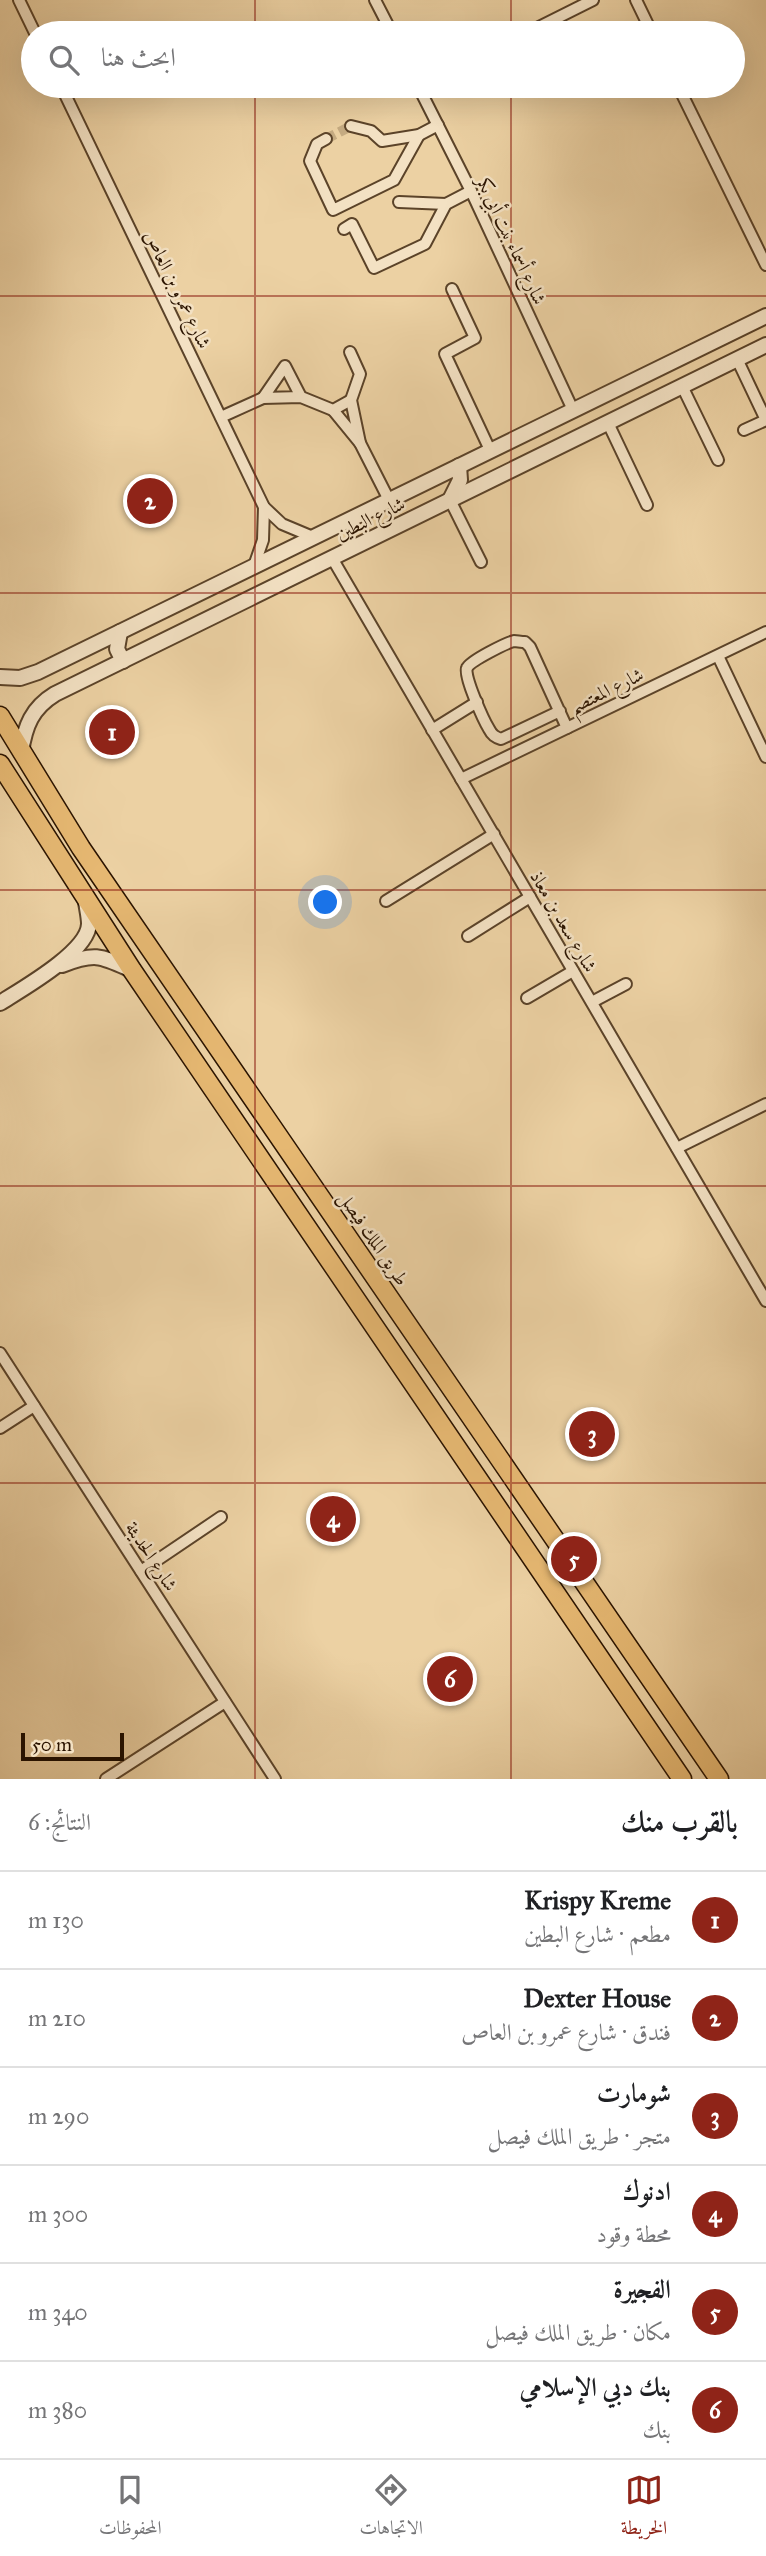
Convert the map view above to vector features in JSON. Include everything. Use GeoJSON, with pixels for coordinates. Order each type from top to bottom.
{"type":"FeatureCollection","features":[{"type":"Feature","properties":{"kind":"main road","name":"طريق الملك فيصل"},"geometry":{"type":"LineString","coordinates":[[0,716],[20,752],[134,926],[719,1779]]}},
{"type":"Feature","properties":{"kind":"main road"},"geometry":{"type":"LineString","coordinates":[[0,764],[132,970],[682,1779]]}},
{"type":"Feature","properties":{"kind":"street"},"geometry":{"type":"LineString","coordinates":[[19,0],[29,21]]}},
{"type":"Feature","properties":{"kind":"street"},"geometry":{"type":"LineString","coordinates":[[375,0],[386,21]]}},
{"type":"Feature","properties":{"kind":"street"},"geometry":{"type":"LineString","coordinates":[[551,21],[593,0]]}},
{"type":"Feature","properties":{"kind":"street"},"geometry":{"type":"LineString","coordinates":[[636,0],[646,21]]}},
{"type":"Feature","properties":{"kind":"street","name":"شارع عمرو بن العاص"},"geometry":{"type":"LineString","coordinates":[[67,98],[264,507],[282,524],[313,537]]}},
{"type":"Feature","properties":{"kind":"street","name":"شارع أسماء بنت أبي بكر"},"geometry":{"type":"LineString","coordinates":[[426,98],[573,410]]}},
{"type":"Feature","properties":{"kind":"street"},"geometry":{"type":"LineString","coordinates":[[684,98],[766,265]]}},
{"type":"Feature","properties":{"kind":"street"},"geometry":{"type":"LineString","coordinates":[[351,126],[371,131],[382,141],[419,135],[438,125]]}},
{"type":"Feature","properties":{"kind":"street"},"geometry":{"type":"LineString","coordinates":[[326,139],[317,144],[310,161],[333,210],[394,180],[419,135]]}},
{"type":"Feature","properties":{"kind":"street"},"geometry":{"type":"LineString","coordinates":[[399,202],[446,204],[471,191]]}},
{"type":"Feature","properties":{"kind":"street"},"geometry":{"type":"LineString","coordinates":[[344,229],[352,224],[374,268],[425,244],[446,204]]}},
{"type":"Feature","properties":{"kind":"street"},"geometry":{"type":"LineString","coordinates":[[452,289],[475,338],[445,354],[491,450]]}},
{"type":"Feature","properties":{"kind":"street","name":"شارع البطين"},"geometry":{"type":"LineString","coordinates":[[0,677],[29,675],[766,316]]}},
{"type":"Feature","properties":{"kind":"street","name":"شارع البطين"},"geometry":{"type":"LineString","coordinates":[[20,752],[28,722],[39,706],[55,694],[766,345]]}},
{"type":"Feature","properties":{"kind":"street"},"geometry":{"type":"LineString","coordinates":[[349,352],[360,374],[351,400],[360,443]]}},
{"type":"Feature","properties":{"kind":"street"},"geometry":{"type":"LineString","coordinates":[[737,359],[766,420],[744,430]]}},
{"type":"Feature","properties":{"kind":"street"},"geometry":{"type":"LineString","coordinates":[[263,398],[285,366],[300,397]]}},
{"type":"Feature","properties":{"kind":"street"},"geometry":{"type":"LineString","coordinates":[[682,386],[718,460]]}},
{"type":"Feature","properties":{"kind":"street"},"geometry":{"type":"LineString","coordinates":[[221,417],[263,398],[300,397],[333,410],[360,443],[389,500]]}},
{"type":"Feature","properties":{"kind":"street"},"geometry":{"type":"LineString","coordinates":[[333,410],[351,400]]}},
{"type":"Feature","properties":{"kind":"street"},"geometry":{"type":"LineString","coordinates":[[608,422],[647,505]]}},
{"type":"Feature","properties":{"kind":"street"},"geometry":{"type":"LineString","coordinates":[[459,466],[460,480],[450,500],[481,562]]}},
{"type":"Feature","properties":{"kind":"street","name":"شارع عمرو بن العاص"},"geometry":{"type":"LineString","coordinates":[[254,566],[263,540],[264,507]]}},
{"type":"Feature","properties":{"kind":"street","name":"شارع سعد بن معاذ"},"geometry":{"type":"LineString","coordinates":[[332,558],[766,1301]]}},
{"type":"Feature","properties":{"kind":"street"},"geometry":{"type":"LineString","coordinates":[[120,632],[117,649],[123,661]]}},
{"type":"Feature","properties":{"kind":"street","name":"شارع المعتصم"},"geometry":{"type":"LineString","coordinates":[[461,779],[766,632]]}},
{"type":"Feature","properties":{"kind":"street"},"geometry":{"type":"LineString","coordinates":[[560,711],[501,739],[495,737],[489,730],[477,702],[466,674],[467,667],[515,641],[525,642],[530,647],[560,711],[567,728]]}},
{"type":"Feature","properties":{"kind":"street"},"geometry":{"type":"LineString","coordinates":[[718,656],[766,757]]}},
{"type":"Feature","properties":{"kind":"street"},"geometry":{"type":"LineString","coordinates":[[432,730],[477,702]]}},
{"type":"Feature","properties":{"kind":"street"},"geometry":{"type":"LineString","coordinates":[[386,901],[494,834]]}},
{"type":"Feature","properties":{"kind":"street"},"geometry":{"type":"LineString","coordinates":[[0,1003],[54,968],[77,948],[90,926],[85,897]]}},
{"type":"Feature","properties":{"kind":"street"},"geometry":{"type":"LineString","coordinates":[[468,936],[530,898]]}},
{"type":"Feature","properties":{"kind":"street"},"geometry":{"type":"LineString","coordinates":[[54,968],[83,957],[102,957],[132,970]]}},
{"type":"Feature","properties":{"kind":"street"},"geometry":{"type":"LineString","coordinates":[[527,998],[573,971]]}},
{"type":"Feature","properties":{"kind":"street"},"geometry":{"type":"LineString","coordinates":[[592,1002],[626,984]]}},
{"type":"Feature","properties":{"kind":"street"},"geometry":{"type":"LineString","coordinates":[[677,1148],[766,1104]]}},
{"type":"Feature","properties":{"kind":"street","name":"شارع الحديثة"},"geometry":{"type":"LineString","coordinates":[[0,1353],[275,1779]]}},
{"type":"Feature","properties":{"kind":"street"},"geometry":{"type":"LineString","coordinates":[[0,1428],[34,1406]]}},
{"type":"Feature","properties":{"kind":"street"},"geometry":{"type":"LineString","coordinates":[[141,1571],[221,1517]]}},
{"type":"Feature","properties":{"kind":"street"},"geometry":{"type":"LineString","coordinates":[[106,1779],[225,1702]]}},
{"type":"Feature","properties":{"kind":"tunnel"},"geometry":{"type":"LineString","coordinates":[[326,139],[351,126]]}},
{"type":"Feature","properties":{"kind":"place","name":"Dexter House"},"geometry":{"type":"Point","coordinates":[150,501]}},
{"type":"Feature","properties":{"kind":"place","name":"Krispy Kreme"},"geometry":{"type":"Point","coordinates":[112,732]}},
{"type":"Feature","properties":{"kind":"place","name":"شومارت"},"geometry":{"type":"Point","coordinates":[592,1434]}},
{"type":"Feature","properties":{"kind":"place","name":"ادنوك"},"geometry":{"type":"Point","coordinates":[333,1519]}},
{"type":"Feature","properties":{"kind":"place","name":"الفجيرة"},"geometry":{"type":"Point","coordinates":[574,1559]}},
{"type":"Feature","properties":{"kind":"place","name":"بنك دبي الإسلامي"},"geometry":{"type":"Point","coordinates":[450,1679]}}]}
